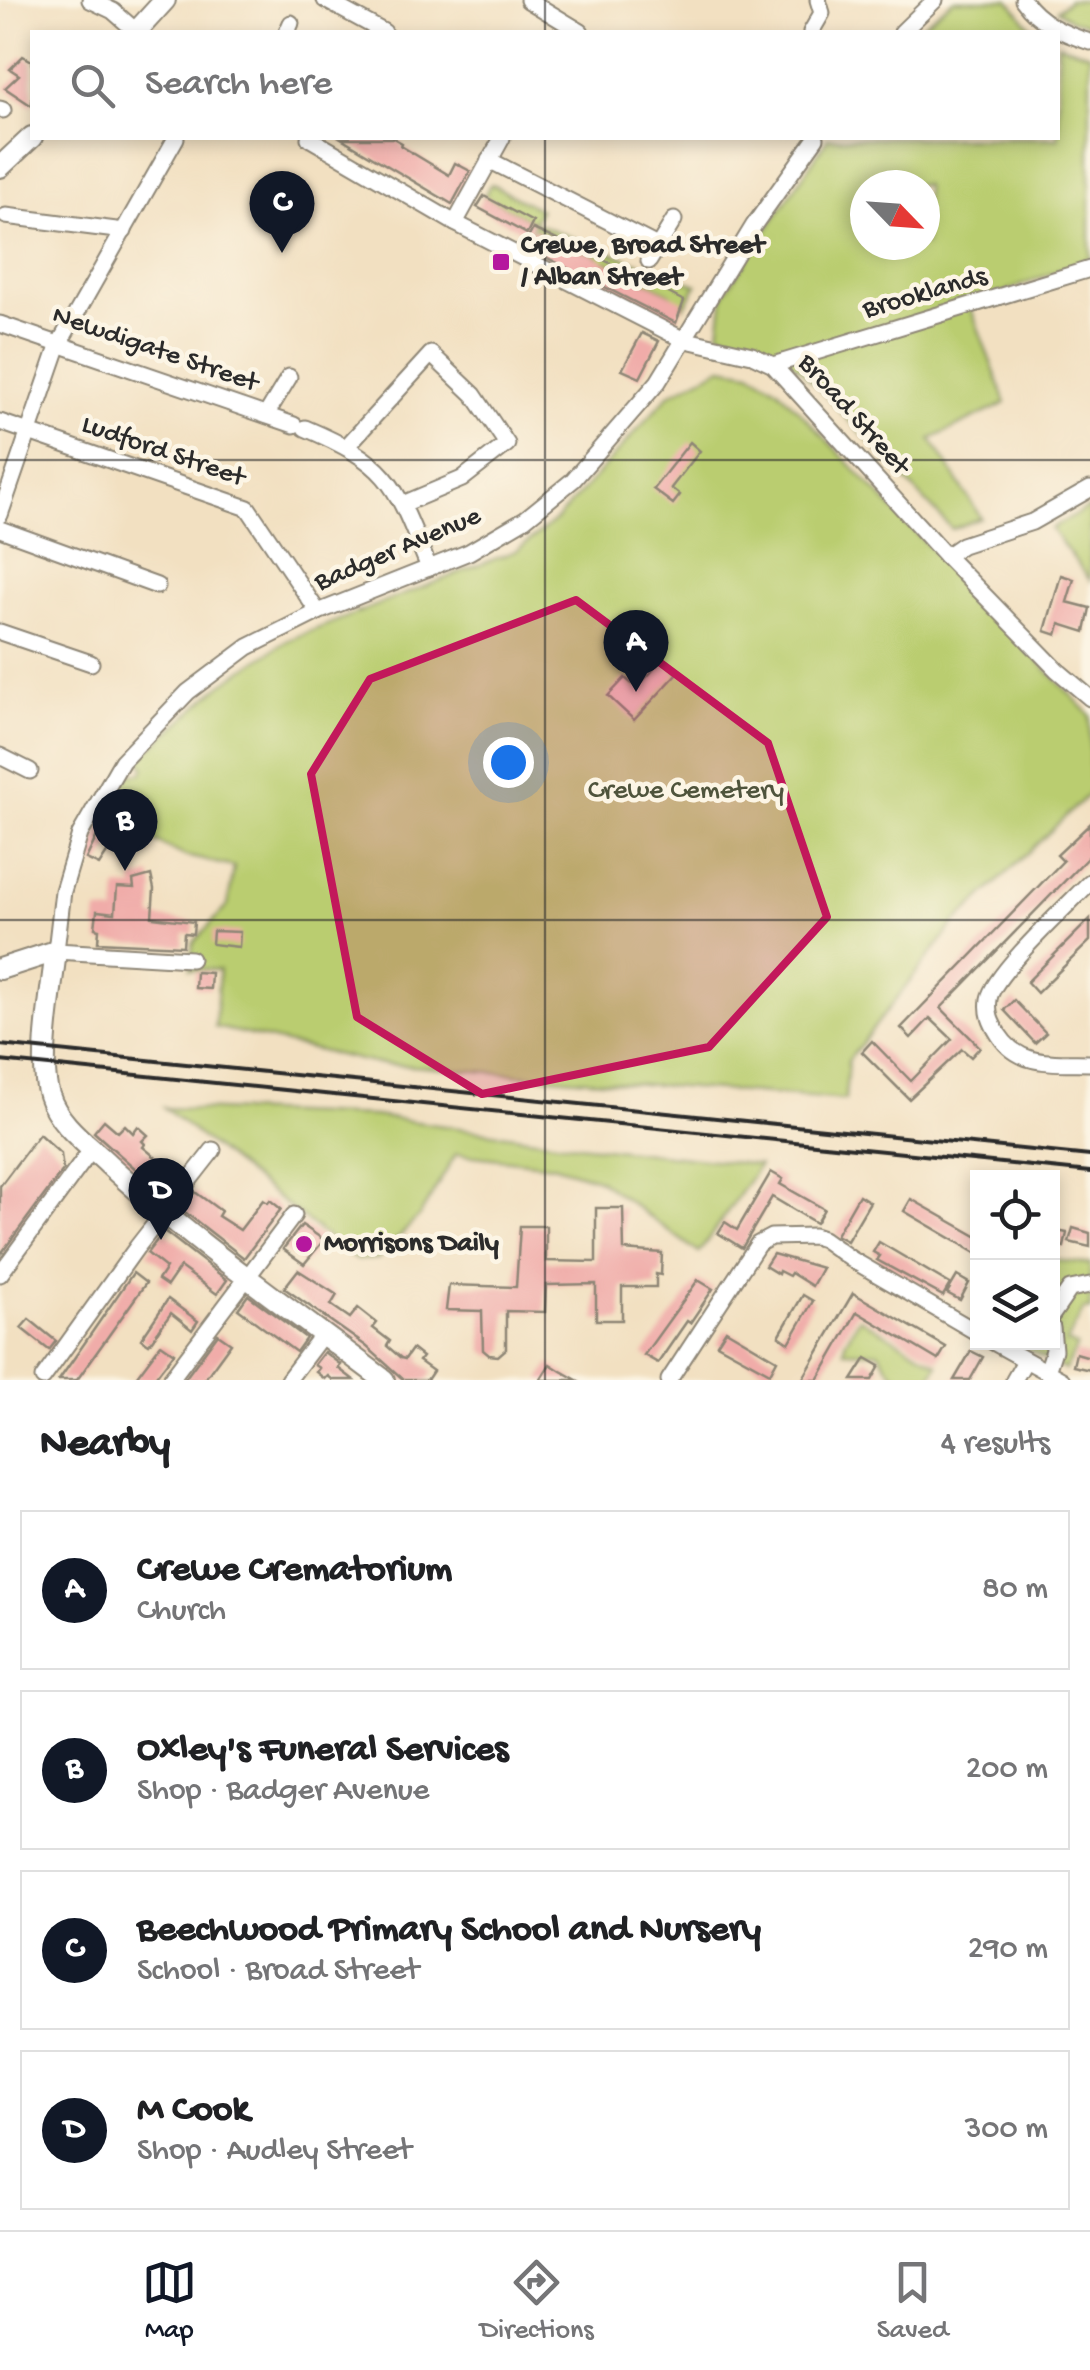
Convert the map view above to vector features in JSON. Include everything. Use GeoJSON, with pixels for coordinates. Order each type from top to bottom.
{"type":"FeatureCollection","features":[{"type":"Feature","properties":{"kind":"main road"},"geometry":{"type":"LineString","coordinates":[[138,30],[165,0]]}},
{"type":"Feature","properties":{"kind":"main road"},"geometry":{"type":"LineString","coordinates":[[0,167],[30,139]]}},
{"type":"Feature","properties":{"kind":"main road"},"geometry":{"type":"LineString","coordinates":[[0,969],[56,952],[45,1071],[47,1092],[54,1108],[92,1149],[162,1214],[384,1380]]}},
{"type":"Feature","properties":{"kind":"street"},"geometry":{"type":"LineString","coordinates":[[90,0],[112,11],[134,30]]}},
{"type":"Feature","properties":{"kind":"street"},"geometry":{"type":"LineString","coordinates":[[325,0],[380,30]]}},
{"type":"Feature","properties":{"kind":"street"},"geometry":{"type":"LineString","coordinates":[[528,0],[577,30]]}},
{"type":"Feature","properties":{"kind":"street"},"geometry":{"type":"LineString","coordinates":[[812,30],[822,13],[818,0]]}},
{"type":"Feature","properties":{"kind":"street"},"geometry":{"type":"LineString","coordinates":[[904,30],[934,0]]}},
{"type":"Feature","properties":{"kind":"street"},"geometry":{"type":"LineString","coordinates":[[1023,0],[1033,14],[1059,30]]}},
{"type":"Feature","properties":{"kind":"street"},"geometry":{"type":"LineString","coordinates":[[1060,30],[1090,42]]}},
{"type":"Feature","properties":{"kind":"street"},"geometry":{"type":"LineString","coordinates":[[0,514],[59,344],[175,140]]}},
{"type":"Feature","properties":{"kind":"street","name":"Broad Street"},"geometry":{"type":"LineString","coordinates":[[312,140],[454,223],[682,338],[773,364],[946,556],[1057,670],[1090,698]]}},
{"type":"Feature","properties":{"kind":"street"},"geometry":{"type":"LineString","coordinates":[[454,223],[501,140]]}},
{"type":"Feature","properties":{"kind":"street","name":"Badger Avenue"},"geometry":{"type":"LineString","coordinates":[[56,952],[64,890],[80,834],[122,760],[188,692],[248,647],[318,612],[469,552],[525,519],[573,480],[658,382],[754,225],[815,140]]}},
{"type":"Feature","properties":{"kind":"street"},"geometry":{"type":"LineString","coordinates":[[489,160],[654,254],[674,220]]}},
{"type":"Feature","properties":{"kind":"street"},"geometry":{"type":"LineString","coordinates":[[6,216],[124,231]]}},
{"type":"Feature","properties":{"kind":"street","name":"Brooklands"},"geometry":{"type":"LineString","coordinates":[[773,364],[1090,269]]}},
{"type":"Feature","properties":{"kind":"street","name":"Newdigate Street"},"geometry":{"type":"LineString","coordinates":[[0,324],[347,446],[388,477],[429,568]]}},
{"type":"Feature","properties":{"kind":"street"},"geometry":{"type":"LineString","coordinates":[[347,446],[431,354],[474,396],[507,444],[462,479],[403,504]]}},
{"type":"Feature","properties":{"kind":"street"},"geometry":{"type":"LineString","coordinates":[[266,415],[288,377]]}},
{"type":"Feature","properties":{"kind":"street","name":"Ludford Street"},"geometry":{"type":"LineString","coordinates":[[0,422],[248,508],[318,612]]}},
{"type":"Feature","properties":{"kind":"street"},"geometry":{"type":"LineString","coordinates":[[946,556],[962,545],[1032,522],[1090,489]]}},
{"type":"Feature","properties":{"kind":"street"},"geometry":{"type":"LineString","coordinates":[[0,529],[157,586]]}},
{"type":"Feature","properties":{"kind":"street"},"geometry":{"type":"LineString","coordinates":[[0,632],[91,663]]}},
{"type":"Feature","properties":{"kind":"street"},"geometry":{"type":"LineString","coordinates":[[0,756],[30,771]]}},
{"type":"Feature","properties":{"kind":"street"},"geometry":{"type":"LineString","coordinates":[[1090,882],[1002,974],[989,995],[989,1020],[1006,1047],[1023,1058],[1090,1062]]}},
{"type":"Feature","properties":{"kind":"street"},"geometry":{"type":"LineString","coordinates":[[56,952],[191,959]]}},
{"type":"Feature","properties":{"kind":"street"},"geometry":{"type":"LineString","coordinates":[[0,1274],[92,1149]]}},
{"type":"Feature","properties":{"kind":"street"},"geometry":{"type":"LineString","coordinates":[[42,1378],[213,1150]]}},
{"type":"Feature","properties":{"kind":"street"},"geometry":{"type":"LineString","coordinates":[[170,1380],[294,1216]]}},
{"type":"Feature","properties":{"kind":"street"},"geometry":{"type":"LineString","coordinates":[[669,1380],[758,1244],[770,1237],[814,1236],[970,1329]]}},
{"type":"Feature","properties":{"kind":"street"},"geometry":{"type":"LineString","coordinates":[[1060,1300],[1070,1289],[1090,1285]]}},
{"type":"Feature","properties":{"kind":"street"},"geometry":{"type":"LineString","coordinates":[[288,1380],[323,1334]]}},
{"type":"Feature","properties":{"kind":"street"},"geometry":{"type":"LineString","coordinates":[[1006,1350],[1062,1380]]}},
{"type":"Feature","properties":{"kind":"street"},"geometry":{"type":"LineString","coordinates":[[1047,1372],[1054,1350]]}},
{"type":"Feature","properties":{"kind":"street"},"geometry":{"type":"LineString","coordinates":[[1014,1380],[1025,1361]]}},
{"type":"Feature","properties":{"kind":"highlighted area"},"geometry":{"type":"Polygon","coordinates":[[[576,600],[768,743],[827,917],[709,1047],[482,1094],[357,1017],[311,774],[370,679],[576,600]]]}},
{"type":"Feature","properties":{"kind":"green space"},"geometry":{"type":"Polygon","coordinates":[[[953,0],[1009,0],[1033,30],[916,30],[953,0]]]}},
{"type":"Feature","properties":{"kind":"green space"},"geometry":{"type":"Polygon","coordinates":[[[1069,0],[1090,0],[1090,25],[1071,20],[1057,10],[1069,0]]]}},
{"type":"Feature","properties":{"kind":"green space"},"geometry":{"type":"Polygon","coordinates":[[[1060,45],[1090,54],[1090,258],[970,306],[1006,403],[931,439],[981,518],[952,529],[799,368],[775,352],[719,332],[724,294],[827,140],[1060,140],[1060,45]]]}},
{"type":"Feature","properties":{"kind":"green space"},"geometry":{"type":"Polygon","coordinates":[[[491,184],[540,210],[533,222],[484,196],[491,184]]]}},
{"type":"Feature","properties":{"kind":"green space"},"geometry":{"type":"Polygon","coordinates":[[[535,223],[583,242],[577,256],[537,230],[530,234],[535,223]]]}},
{"type":"Feature","properties":{"kind":"green space"},"geometry":{"type":"Polygon","coordinates":[[[585,243],[697,285],[684,307],[669,293],[624,270],[616,273],[618,267],[606,261],[596,263],[598,257],[587,251],[583,257],[580,255],[585,243]]]}},
{"type":"Feature","properties":{"kind":"green space","name":"Crewe Cemetery"},"geometry":{"type":"Polygon","coordinates":[[[722,367],[751,372],[778,389],[1090,715],[1090,793],[956,922],[848,1061],[845,1100],[373,1063],[215,1027],[219,970],[190,969],[193,943],[228,905],[234,867],[185,856],[104,816],[129,774],[142,773],[145,767],[139,759],[222,684],[288,640],[518,550],[557,519],[670,394],[722,367]]]}},
{"type":"Feature","properties":{"kind":"green space"},"geometry":{"type":"Polygon","coordinates":[[[1090,507],[1090,580],[1051,529],[1090,507]]]}},
{"type":"Feature","properties":{"kind":"green space"},"geometry":{"type":"Polygon","coordinates":[[[164,1108],[375,1116],[578,1145],[759,1165],[699,1253],[598,1179],[552,1165],[456,1154],[420,1215],[378,1259],[356,1260],[164,1108]]]}},
{"type":"Feature","properties":{"kind":"green space"},"geometry":{"type":"Polygon","coordinates":[[[1060,1261],[1090,1264],[1090,1310],[1084,1309],[1067,1342],[1077,1346],[1065,1370],[1029,1350],[1060,1350],[1060,1261]]]}},
{"type":"Feature","properties":{"kind":"green space"},"geometry":{"type":"Polygon","coordinates":[[[859,1318],[938,1364],[929,1380],[898,1376],[879,1352],[844,1351],[859,1318]]]}},
{"type":"Feature","properties":{"kind":"building"},"geometry":{"type":"Polygon","coordinates":[[[23,56],[30,60],[30,105],[5,88],[19,75],[10,69],[23,56]]]}},
{"type":"Feature","properties":{"kind":"building"},"geometry":{"type":"Polygon","coordinates":[[[344,140],[397,140],[449,175],[455,163],[470,171],[452,204],[344,140]]]}},
{"type":"Feature","properties":{"kind":"building"},"geometry":{"type":"Polygon","coordinates":[[[484,196],[533,222],[527,234],[477,207],[484,196]]]}},
{"type":"Feature","properties":{"kind":"building"},"geometry":{"type":"Polygon","coordinates":[[[533,229],[684,301],[676,323],[524,246],[533,229]]]}},
{"type":"Feature","properties":{"kind":"building"},"geometry":{"type":"Polygon","coordinates":[[[642,333],[659,341],[640,378],[622,370],[642,333]]]}},
{"type":"Feature","properties":{"kind":"building"},"geometry":{"type":"Polygon","coordinates":[[[690,442],[700,451],[671,488],[680,495],[673,504],[653,489],[690,442]]]}},
{"type":"Feature","properties":{"kind":"building"},"geometry":{"type":"Polygon","coordinates":[[[1061,575],[1074,579],[1067,602],[1090,608],[1085,632],[1060,624],[1057,635],[1045,631],[1061,575]]]}},
{"type":"Feature","properties":{"kind":"building"},"geometry":{"type":"Polygon","coordinates":[[[662,660],[677,674],[634,720],[608,696],[625,678],[637,688],[662,660]]]}},
{"type":"Feature","properties":{"kind":"building"},"geometry":{"type":"Polygon","coordinates":[[[106,817],[150,838],[145,850],[117,837],[99,865],[86,859],[106,817]]]}},
{"type":"Feature","properties":{"kind":"building"},"geometry":{"type":"Polygon","coordinates":[[[1090,824],[1090,855],[941,1008],[980,1047],[971,1057],[962,1049],[909,1099],[862,1052],[872,1041],[911,1081],[952,1039],[930,1018],[911,1038],[901,1028],[1063,861],[1057,855],[1090,824]]]}},
{"type":"Feature","properties":{"kind":"building"},"geometry":{"type":"Polygon","coordinates":[[[151,875],[152,917],[194,922],[193,934],[184,933],[183,946],[98,942],[97,911],[115,913],[117,887],[134,888],[133,880],[151,875]]]}},
{"type":"Feature","properties":{"kind":"building"},"geometry":{"type":"Polygon","coordinates":[[[1090,919],[1090,941],[1037,993],[1027,982],[1090,919]]]}},
{"type":"Feature","properties":{"kind":"building"},"geometry":{"type":"Polygon","coordinates":[[[213,931],[240,932],[239,947],[212,944],[213,931]]]}},
{"type":"Feature","properties":{"kind":"building"},"geometry":{"type":"Polygon","coordinates":[[[196,972],[211,973],[210,989],[195,988],[196,972]]]}},
{"type":"Feature","properties":{"kind":"building"},"geometry":{"type":"Polygon","coordinates":[[[1014,1000],[1046,1033],[1035,1043],[1004,1010],[1014,1000]]]}},
{"type":"Feature","properties":{"kind":"building"},"geometry":{"type":"Polygon","coordinates":[[[104,1120],[118,1132],[125,1125],[133,1133],[138,1126],[148,1135],[142,1141],[143,1147],[177,1175],[164,1194],[94,1132],[104,1120]]]}},
{"type":"Feature","properties":{"kind":"building"},"geometry":{"type":"Polygon","coordinates":[[[39,1134],[61,1154],[63,1170],[0,1255],[0,1186],[39,1134]]]}},
{"type":"Feature","properties":{"kind":"building"},"geometry":{"type":"Polygon","coordinates":[[[771,1172],[783,1179],[780,1184],[824,1209],[816,1223],[772,1197],[742,1248],[718,1233],[725,1222],[737,1230],[771,1172]]]}},
{"type":"Feature","properties":{"kind":"building"},"geometry":{"type":"Polygon","coordinates":[[[195,1192],[221,1211],[218,1216],[240,1230],[263,1200],[270,1200],[281,1209],[244,1258],[181,1209],[195,1192]]]}},
{"type":"Feature","properties":{"kind":"building"},"geometry":{"type":"Polygon","coordinates":[[[859,1195],[870,1202],[847,1241],[836,1235],[859,1195]]]}},
{"type":"Feature","properties":{"kind":"building"},"geometry":{"type":"Polygon","coordinates":[[[911,1199],[970,1232],[970,1249],[904,1211],[911,1199]]]}},
{"type":"Feature","properties":{"kind":"building"},"geometry":{"type":"Polygon","coordinates":[[[596,1208],[623,1208],[624,1250],[662,1253],[656,1287],[622,1287],[622,1320],[596,1320],[596,1284],[546,1285],[545,1312],[506,1311],[506,1349],[498,1356],[489,1355],[483,1350],[482,1311],[446,1310],[449,1285],[516,1287],[520,1226],[546,1226],[546,1261],[596,1262],[596,1208]]]}},
{"type":"Feature","properties":{"kind":"building","name":"Morrisons Daily"},"geometry":{"type":"Polygon","coordinates":[[[302,1225],[324,1240],[304,1264],[283,1249],[302,1225]]]}},
{"type":"Feature","properties":{"kind":"building"},"geometry":{"type":"Polygon","coordinates":[[[1073,1228],[1090,1233],[1090,1247],[1069,1242],[1073,1228]]]}},
{"type":"Feature","properties":{"kind":"building"},"geometry":{"type":"Polygon","coordinates":[[[164,1231],[227,1280],[217,1294],[180,1267],[167,1286],[158,1280],[166,1268],[147,1253],[164,1231]]]}},
{"type":"Feature","properties":{"kind":"building"},"geometry":{"type":"Polygon","coordinates":[[[1060,1232],[1067,1233],[1064,1247],[1060,1246],[1060,1232]]]}},
{"type":"Feature","properties":{"kind":"building"},"geometry":{"type":"Polygon","coordinates":[[[879,1242],[950,1284],[943,1296],[877,1260],[880,1256],[873,1252],[879,1242]]]}},
{"type":"Feature","properties":{"kind":"building"},"geometry":{"type":"Polygon","coordinates":[[[773,1254],[822,1268],[812,1286],[791,1273],[778,1274],[765,1266],[773,1254]]]}},
{"type":"Feature","properties":{"kind":"building"},"geometry":{"type":"Polygon","coordinates":[[[298,1270],[337,1295],[331,1305],[350,1318],[358,1308],[377,1323],[373,1328],[390,1341],[387,1346],[401,1358],[405,1359],[412,1349],[422,1357],[419,1361],[433,1371],[427,1380],[404,1380],[366,1346],[284,1288],[298,1270]]]}},
{"type":"Feature","properties":{"kind":"building"},"geometry":{"type":"Polygon","coordinates":[[[133,1273],[146,1283],[77,1380],[59,1380],[133,1273]]]}},
{"type":"Feature","properties":{"kind":"building"},"geometry":{"type":"Polygon","coordinates":[[[957,1276],[969,1283],[960,1300],[947,1293],[957,1276]]]}},
{"type":"Feature","properties":{"kind":"building"},"geometry":{"type":"Polygon","coordinates":[[[698,1280],[713,1289],[690,1323],[687,1321],[658,1363],[644,1355],[698,1280]]]}},
{"type":"Feature","properties":{"kind":"building"},"geometry":{"type":"Polygon","coordinates":[[[853,1293],[946,1347],[938,1360],[857,1312],[818,1380],[802,1380],[853,1293]]]}},
{"type":"Feature","properties":{"kind":"building"},"geometry":{"type":"Polygon","coordinates":[[[248,1295],[306,1338],[296,1352],[238,1309],[248,1295]]]}},
{"type":"Feature","properties":{"kind":"building"},"geometry":{"type":"Polygon","coordinates":[[[803,1295],[813,1301],[789,1343],[779,1336],[803,1295]]]}},
{"type":"Feature","properties":{"kind":"building"},"geometry":{"type":"Polygon","coordinates":[[[168,1299],[198,1321],[192,1330],[171,1313],[149,1344],[141,1339],[168,1299]]]}},
{"type":"Feature","properties":{"kind":"building"},"geometry":{"type":"Polygon","coordinates":[[[29,1319],[56,1341],[49,1350],[21,1328],[29,1319]]]}},
{"type":"Feature","properties":{"kind":"building"},"geometry":{"type":"Polygon","coordinates":[[[726,1330],[777,1360],[770,1373],[717,1344],[726,1330]]]}},
{"type":"Feature","properties":{"kind":"building"},"geometry":{"type":"Polygon","coordinates":[[[218,1334],[231,1343],[204,1380],[184,1380],[218,1334]]]}},
{"type":"Feature","properties":{"kind":"building"},"geometry":{"type":"Polygon","coordinates":[[[161,1344],[174,1353],[153,1380],[134,1380],[161,1344]]]}},
{"type":"Feature","properties":{"kind":"building"},"geometry":{"type":"Polygon","coordinates":[[[971,1351],[983,1357],[970,1380],[954,1380],[971,1351]]]}},
{"type":"Feature","properties":{"kind":"building"},"geometry":{"type":"Polygon","coordinates":[[[324,1352],[354,1380],[333,1380],[328,1376],[325,1379],[316,1372],[319,1368],[314,1365],[324,1352]]]}},
{"type":"Feature","properties":{"kind":"building"},"geometry":{"type":"Polygon","coordinates":[[[1076,1353],[1090,1357],[1090,1370],[1073,1366],[1076,1353]]]}},
{"type":"Feature","properties":{"kind":"building"},"geometry":{"type":"Polygon","coordinates":[[[866,1358],[880,1366],[872,1380],[852,1380],[866,1358]]]}},
{"type":"Feature","properties":{"kind":"building"},"geometry":{"type":"Polygon","coordinates":[[[550,1364],[561,1371],[577,1380],[540,1380],[550,1364]]]}},
{"type":"Feature","properties":{"kind":"railway"},"geometry":{"type":"LineString","coordinates":[[0,1045],[1090,1156]]}},
{"type":"Feature","properties":{"kind":"railway"},"geometry":{"type":"LineString","coordinates":[[0,1061],[1090,1172]]}},
{"type":"Feature","properties":{"kind":"place","name":"Beechwood Primary School and Nursery"},"geometry":{"type":"Point","coordinates":[282,253]}},
{"type":"Feature","properties":{"kind":"place","name":"Crewe, Broad Street / Alban Street"},"geometry":{"type":"Point","coordinates":[501,262]}},
{"type":"Feature","properties":{"kind":"place","name":"Crewe Crematorium"},"geometry":{"type":"Point","coordinates":[636,692]}},
{"type":"Feature","properties":{"kind":"place","name":"Oxley's Funeral Services"},"geometry":{"type":"Point","coordinates":[125,871]}},
{"type":"Feature","properties":{"kind":"place","name":"M Cook"},"geometry":{"type":"Point","coordinates":[161,1240]}},
{"type":"Feature","properties":{"kind":"place","name":"Morrisons Daily"},"geometry":{"type":"Point","coordinates":[304,1244]}}]}
